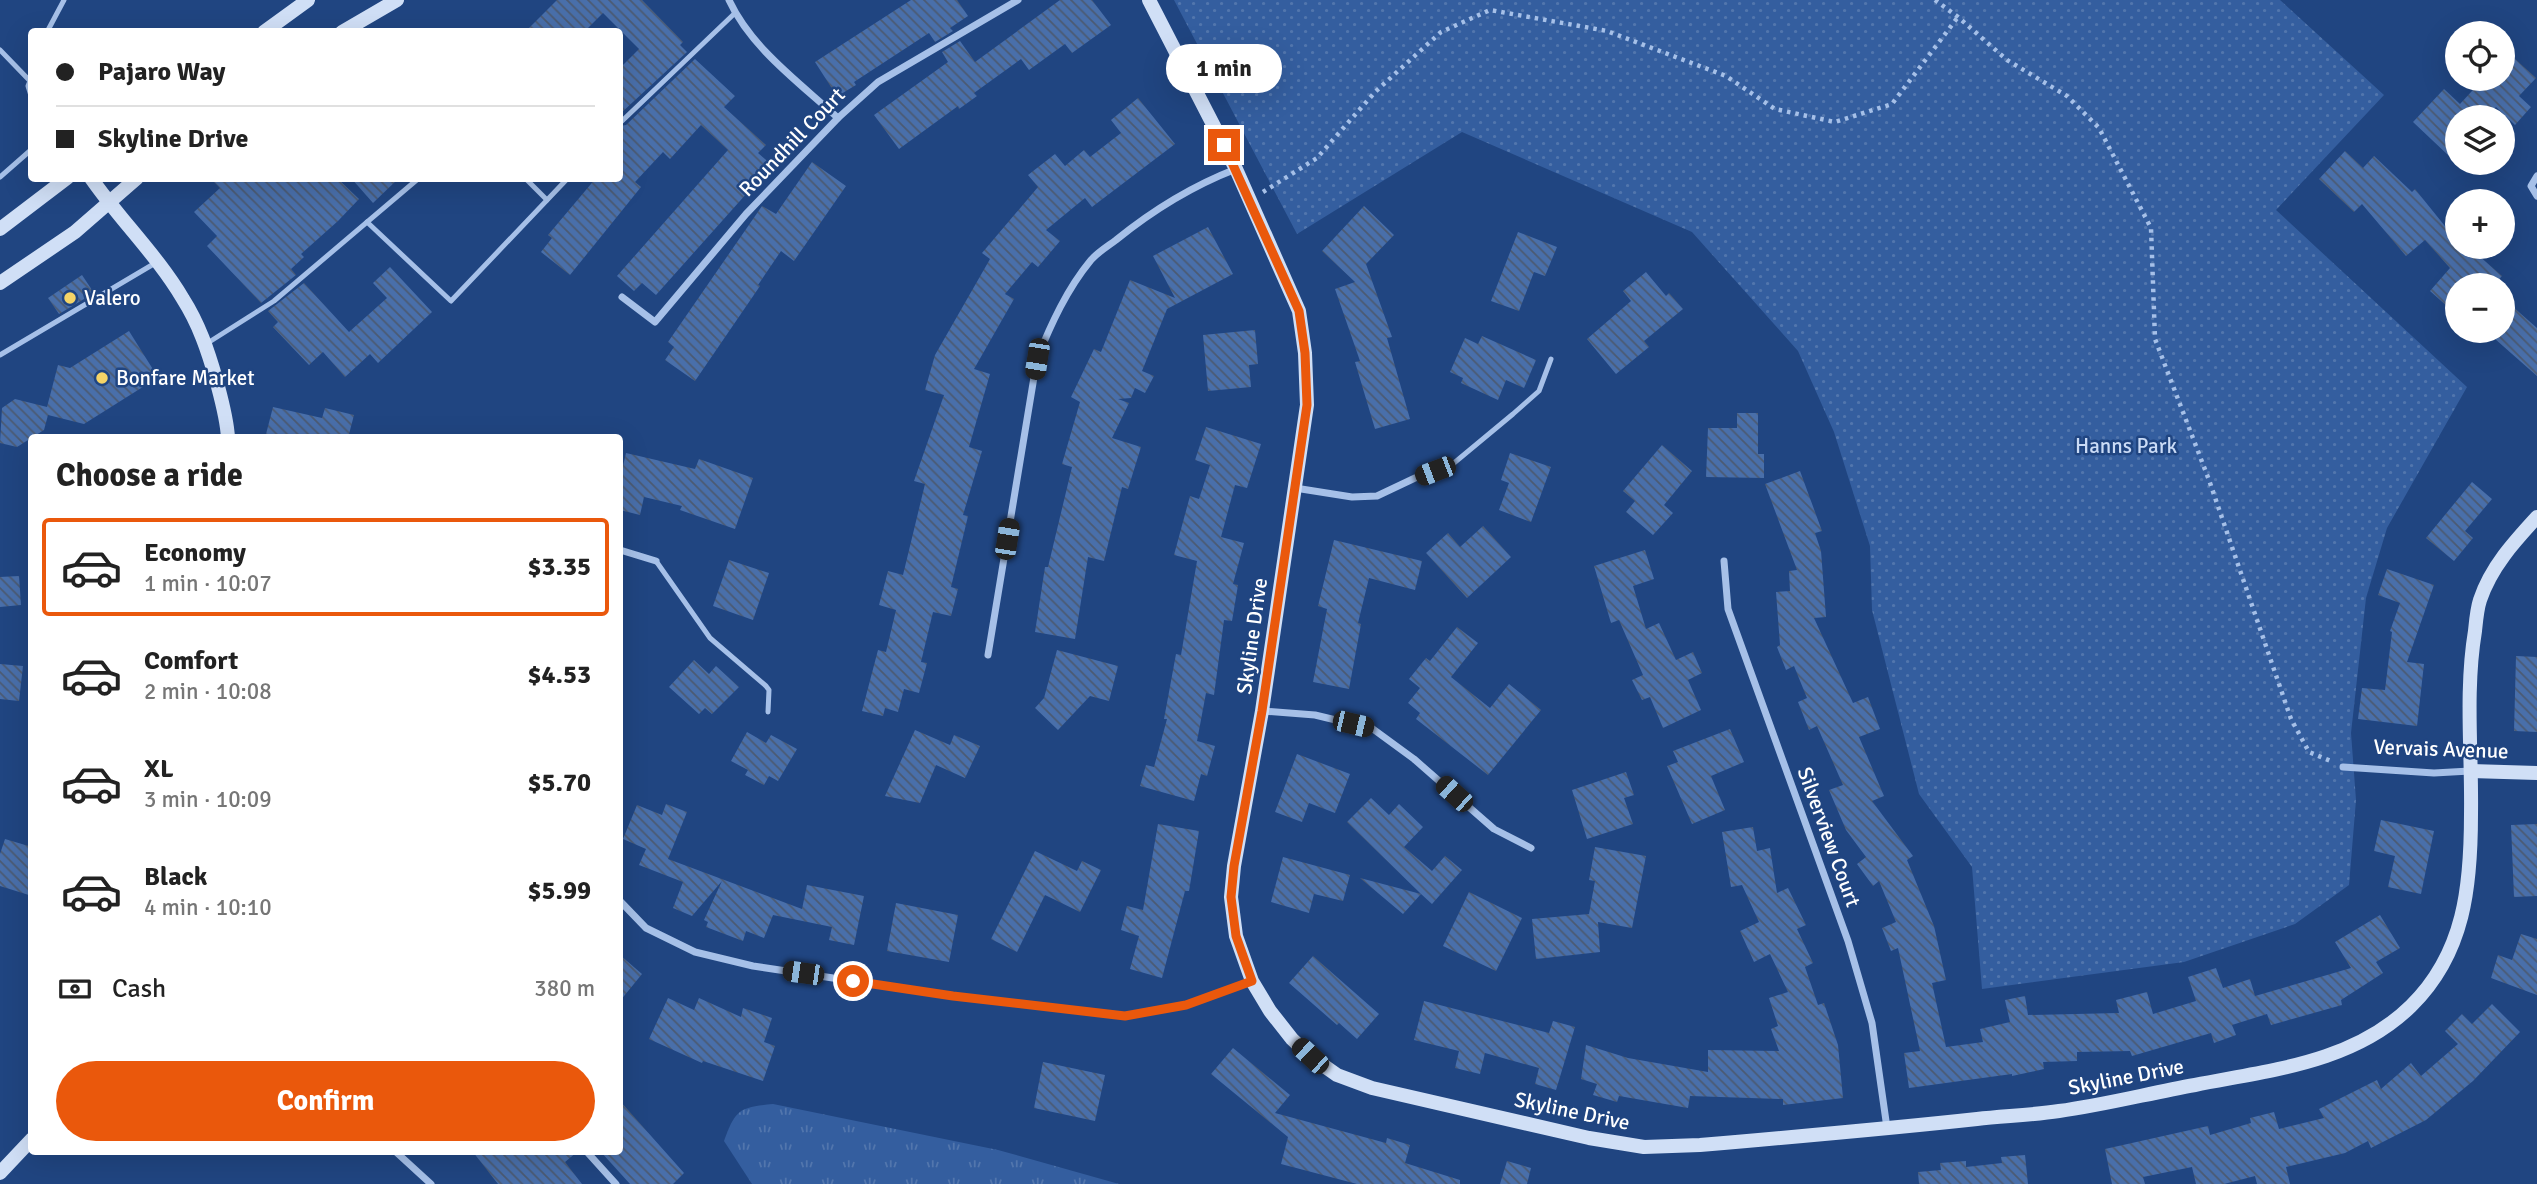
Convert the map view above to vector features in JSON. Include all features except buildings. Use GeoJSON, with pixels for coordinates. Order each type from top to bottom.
{"type":"FeatureCollection","features":[{"type":"Feature","properties":{"kind":"street"},"geometry":{"type":"LineString","coordinates":[[270,28],[308,0]]}},
{"type":"Feature","properties":{"kind":"street"},"geometry":{"type":"LineString","coordinates":[[348,28],[397,0]]}},
{"type":"Feature","properties":{"kind":"street"},"geometry":{"type":"LineString","coordinates":[[729,0],[735,13],[768,54],[838,118]]}},
{"type":"Feature","properties":{"kind":"street","name":"Roundhill Court"},"geometry":{"type":"LineString","coordinates":[[622,297],[655,322],[746,214],[838,118],[878,82],[1018,0]]}},
{"type":"Feature","properties":{"kind":"street","name":"Skyline Drive"},"geometry":{"type":"LineString","coordinates":[[1149,0],[1250,200],[1299,311],[1305,353],[1307,405],[1262,711],[1234,866],[1231,897],[1236,936],[1252,981],[1270,1011],[1292,1039],[1310,1056],[1337,1074],[1371,1088],[1590,1138],[1644,1147],[1700,1145],[2059,1111],[2288,1067],[2332,1055],[2361,1043],[2384,1029],[2412,1005],[2431,982],[2458,929],[2467,897],[2471,868],[2472,652],[2479,601],[2493,572],[2512,544],[2537,517]]}},
{"type":"Feature","properties":{"kind":"street"},"geometry":{"type":"LineString","coordinates":[[988,655],[1037,359],[1049,328],[1068,293],[1092,259],[1142,219],[1181,194],[1236,169]]}},
{"type":"Feature","properties":{"kind":"street"},"geometry":{"type":"LineString","coordinates":[[2537,176],[2531,186],[2537,196]]}},
{"type":"Feature","properties":{"kind":"street"},"geometry":{"type":"LineString","coordinates":[[0,229],[62,182]]}},
{"type":"Feature","properties":{"kind":"street"},"geometry":{"type":"LineString","coordinates":[[94,182],[158,261],[184,300],[206,344],[227,434]]}},
{"type":"Feature","properties":{"kind":"street"},"geometry":{"type":"LineString","coordinates":[[0,283],[46,254],[133,182]]}},
{"type":"Feature","properties":{"kind":"street"},"geometry":{"type":"LineString","coordinates":[[1295,488],[1352,497],[1377,496],[1415,478]]}},
{"type":"Feature","properties":{"kind":"street"},"geometry":{"type":"LineString","coordinates":[[623,551],[656,561]]}},
{"type":"Feature","properties":{"kind":"street","name":"Silverview Court"},"geometry":{"type":"LineString","coordinates":[[1724,561],[1728,609],[1844,929],[1872,1023],[1887,1129]]}},
{"type":"Feature","properties":{"kind":"street"},"geometry":{"type":"LineString","coordinates":[[1262,711],[1315,715],[1373,729],[1415,759],[1493,829],[1531,848]]}},
{"type":"Feature","properties":{"kind":"street","name":"Vervais Avenue"},"geometry":{"type":"LineString","coordinates":[[2343,767],[2434,773],[2537,773]]}},
{"type":"Feature","properties":{"kind":"street"},"geometry":{"type":"LineString","coordinates":[[623,904],[646,928],[695,952],[753,966],[953,996],[1125,1016],[1186,1005],[1252,981]]}},
{"type":"Feature","properties":{"kind":"street"},"geometry":{"type":"LineString","coordinates":[[0,1173],[28,1143]]}},
{"type":"Feature","properties":{"kind":"street"},"geometry":{"type":"LineString","coordinates":[[400,1155],[431,1184]]}},
{"type":"Feature","properties":{"kind":"street"},"geometry":{"type":"LineString","coordinates":[[590,1155],[616,1184]]}},
{"type":"Feature","properties":{"kind":"lane"},"geometry":{"type":"LineString","coordinates":[[49,28],[64,0]]}},
{"type":"Feature","properties":{"kind":"lane"},"geometry":{"type":"LineString","coordinates":[[623,119],[735,13]]}},
{"type":"Feature","properties":{"kind":"lane"},"geometry":{"type":"LineString","coordinates":[[0,50],[28,75]]}},
{"type":"Feature","properties":{"kind":"lane"},"geometry":{"type":"LineString","coordinates":[[0,177],[28,152]]}},
{"type":"Feature","properties":{"kind":"lane"},"geometry":{"type":"LineString","coordinates":[[206,344],[274,301],[414,182]]}},
{"type":"Feature","properties":{"kind":"lane"},"geometry":{"type":"LineString","coordinates":[[529,182],[547,200]]}},
{"type":"Feature","properties":{"kind":"lane"},"geometry":{"type":"LineString","coordinates":[[367,222],[451,302],[564,182]]}},
{"type":"Feature","properties":{"kind":"lane"},"geometry":{"type":"LineString","coordinates":[[0,355],[158,261]]}},
{"type":"Feature","properties":{"kind":"lane"},"geometry":{"type":"LineString","coordinates":[[1415,478],[1454,463],[1513,414],[1539,391],[1551,359]]}},
{"type":"Feature","properties":{"kind":"lane"},"geometry":{"type":"LineString","coordinates":[[656,561],[710,638],[766,687],[768,712]]}},
{"type":"Feature","properties":{"kind":"path"},"geometry":{"type":"LineString","coordinates":[[1935,0],[2007,60],[2067,96],[2099,128],[2151,228],[2155,339],[2209,480],[2291,719],[2309,752],[2343,767]]}},
{"type":"Feature","properties":{"kind":"path"},"geometry":{"type":"LineString","coordinates":[[1250,200],[1317,158],[1375,92],[1441,32],[1490,10],[1607,31],[1726,76],[1775,109],[1835,122],[1892,104],[1958,17]]}},
{"type":"Feature","properties":{"kind":"green space","name":"Hanns Park"},"geometry":{"type":"Polygon","coordinates":[[[1174,0],[2280,0],[2384,95],[2276,210],[2467,387],[2387,528],[2366,598],[2351,733],[2356,800],[2349,885],[2295,924],[2184,962],[1982,989],[1972,867],[1919,794],[1872,610],[1870,546],[1834,432],[1798,351],[1692,232],[1462,132],[1297,234],[1174,0]]]}},
{"type":"Feature","properties":{"kind":"green space"},"geometry":{"type":"Polygon","coordinates":[[[773,1104],[998,1150],[1119,1184],[752,1184],[724,1141],[735,1116],[740,1112],[773,1104]]]}},
{"type":"Feature","properties":{"kind":"place","name":"Valero"},"geometry":{"type":"Point","coordinates":[70,298]}},
{"type":"Feature","properties":{"kind":"place","name":"Bonfare Market"},"geometry":{"type":"Point","coordinates":[102,378]}},
{"type":"Feature","properties":{"kind":"route"},"geometry":{"type":"LineString","coordinates":[[853,981],[953,996],[1125,1016],[1186,1005],[1252,981],[1236,936],[1231,897],[1234,866],[1262,711],[1307,405],[1305,353],[1299,311],[1224,145]]}}]}
